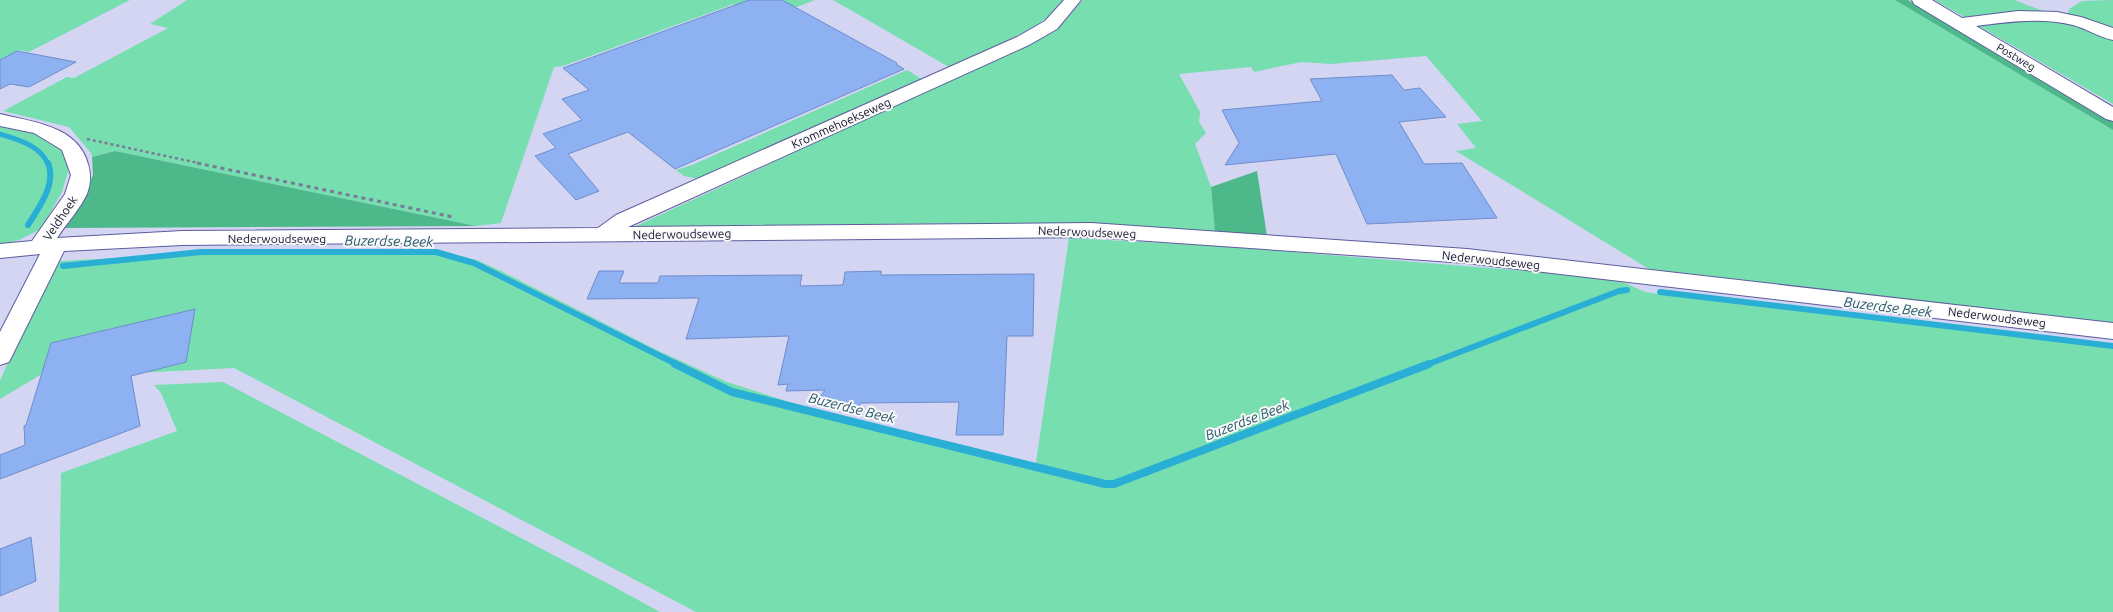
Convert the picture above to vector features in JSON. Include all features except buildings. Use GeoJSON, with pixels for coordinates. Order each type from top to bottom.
{"type":"FeatureCollection","features":[{"type":"Feature","properties":{"kind":"street","name":"Krommehoekseweg"},"geometry":{"type":"LineString","coordinates":[[602,235],[624,220],[1023,41],[1051,25],[1073,0]]}},
{"type":"Feature","properties":{"kind":"street","name":"Postweg"},"geometry":{"type":"LineString","coordinates":[[1920,0],[2113,115]]}},
{"type":"Feature","properties":{"kind":"street"},"geometry":{"type":"LineString","coordinates":[[2022,0],[2113,35]]}},
{"type":"Feature","properties":{"kind":"street"},"geometry":{"type":"LineString","coordinates":[[1959,23],[2052,10]]}},
{"type":"Feature","properties":{"kind":"street","name":"Veldhoek"},"geometry":{"type":"LineString","coordinates":[[0,120],[40,129],[58,138],[71,147],[77,160],[80,176],[76,194],[48,246]]}},
{"type":"Feature","properties":{"kind":"street","name":"Nederwoudseweg"},"geometry":{"type":"LineString","coordinates":[[0,251],[48,246],[182,238],[1091,230],[1466,256],[2113,331]]}},
{"type":"Feature","properties":{"kind":"street"},"geometry":{"type":"LineString","coordinates":[[0,356],[48,246]]}},
{"type":"Feature","properties":{"kind":"path"},"geometry":{"type":"LineString","coordinates":[[79,138],[456,218]]}},
{"type":"Feature","properties":{"kind":"green space"},"geometry":{"type":"Polygon","coordinates":[[[0,0],[130,0],[29,52],[20,50],[0,60],[0,0]]]}},
{"type":"Feature","properties":{"kind":"green space"},"geometry":{"type":"Polygon","coordinates":[[[187,0],[815,0],[763,20],[734,4],[563,66],[554,67],[501,223],[476,226],[115,151],[92,157],[91,153],[69,127],[3,111],[67,77],[74,78],[168,28],[150,24],[187,0]]]}},
{"type":"Feature","properties":{"kind":"green space"},"geometry":{"type":"Polygon","coordinates":[[[833,0],[1067,0],[1055,12],[1027,31],[949,67],[833,0]]]}},
{"type":"Feature","properties":{"kind":"green space"},"geometry":{"type":"Polygon","coordinates":[[[1083,0],[1895,0],[2113,130],[2113,323],[1649,269],[1456,151],[1476,148],[1457,124],[1482,121],[1426,56],[1331,64],[1301,62],[1254,72],[1251,67],[1179,74],[1200,112],[1199,122],[1206,133],[1195,144],[1211,187],[1215,232],[1069,225],[996,224],[851,224],[632,228],[1002,56],[1064,22],[1083,0]]]}},
{"type":"Feature","properties":{"kind":"green space"},"geometry":{"type":"Polygon","coordinates":[[[1895,0],[1908,0],[2113,120],[2113,130],[1895,0]]]}},
{"type":"Feature","properties":{"kind":"green space"},"geometry":{"type":"Polygon","coordinates":[[[1935,0],[2014,0],[2043,11],[1964,17],[1935,0]]]}},
{"type":"Feature","properties":{"kind":"green space"},"geometry":{"type":"Polygon","coordinates":[[[2113,0],[2113,33],[2071,17],[2068,14],[2069,9],[2082,1],[2113,0]]]}},
{"type":"Feature","properties":{"kind":"green space"},"geometry":{"type":"Polygon","coordinates":[[[2019,19],[2073,22],[2113,39],[2113,104],[1977,25],[2019,19]]]}},
{"type":"Feature","properties":{"kind":"green space"},"geometry":{"type":"Polygon","coordinates":[[[907,70],[922,79],[699,179],[684,176],[676,170],[692,165],[907,70]]]}},
{"type":"Feature","properties":{"kind":"green space"},"geometry":{"type":"Polygon","coordinates":[[[0,123],[49,138],[62,149],[69,168],[62,192],[41,229],[19,240],[0,245],[0,123]]]}},
{"type":"Feature","properties":{"kind":"green space"},"geometry":{"type":"Polygon","coordinates":[[[115,151],[476,226],[65,228],[80,203],[93,175],[92,157],[115,151]]]}},
{"type":"Feature","properties":{"kind":"green space"},"geometry":{"type":"Polygon","coordinates":[[[1257,171],[1267,236],[1215,232],[1211,187],[1257,171]]]}},
{"type":"Feature","properties":{"kind":"green space"},"geometry":{"type":"Polygon","coordinates":[[[1069,238],[1218,246],[1614,278],[1645,292],[2113,346],[2113,612],[696,612],[234,368],[135,373],[140,337],[109,328],[62,362],[0,399],[0,381],[17,341],[60,261],[209,253],[440,250],[479,261],[499,270],[659,351],[727,382],[837,417],[1035,469],[1069,238]]]}},
{"type":"Feature","properties":{"kind":"green space"},"geometry":{"type":"Polygon","coordinates":[[[223,382],[660,612],[59,612],[61,473],[177,431],[161,393],[154,385],[223,382]]]}},
{"type":"Feature","properties":{"kind":"waterway","name":"Buzerdse Beek"},"geometry":{"type":"LineString","coordinates":[[0,134],[28,144],[40,152],[48,164]]}},
{"type":"Feature","properties":{"kind":"waterway","name":"Buzerdse Beek"},"geometry":{"type":"LineString","coordinates":[[28,225],[42,203],[49,187],[50,171],[48,163]]}},
{"type":"Feature","properties":{"kind":"waterway","name":"Buzerdse Beek"},"geometry":{"type":"LineString","coordinates":[[63,266],[201,252],[436,252],[474,263],[678,365]]}},
{"type":"Feature","properties":{"kind":"waterway","name":"Buzerdse Beek"},"geometry":{"type":"LineString","coordinates":[[1426,365],[1619,291],[1627,290]]}},
{"type":"Feature","properties":{"kind":"waterway","name":"Buzerdse Beek"},"geometry":{"type":"LineString","coordinates":[[1660,292],[2113,346]]}},
{"type":"Feature","properties":{"kind":"waterway","name":"Buzerdse Beek"},"geometry":{"type":"LineString","coordinates":[[675,364],[732,392],[1105,484],[1114,484],[1429,364]]}}]}
